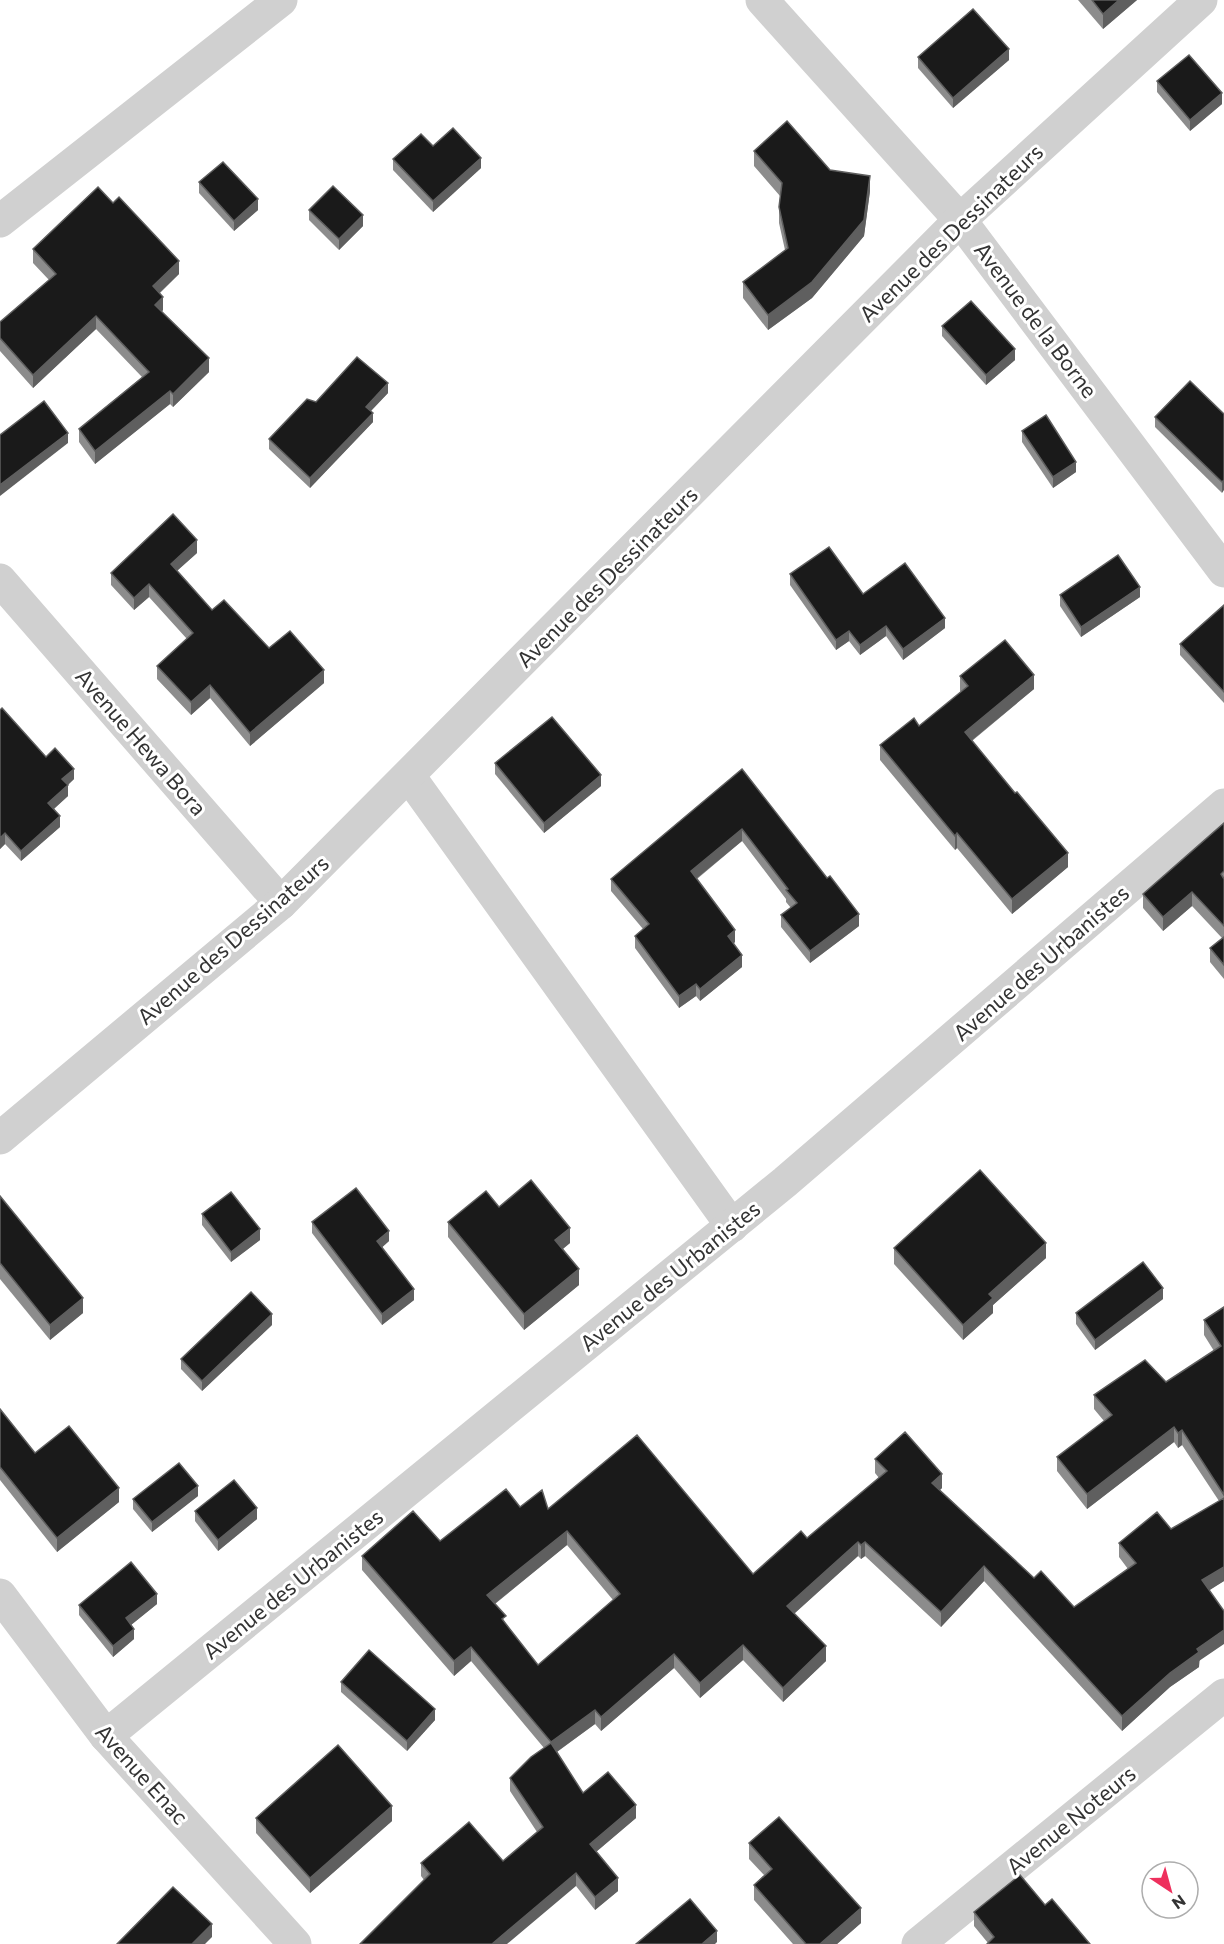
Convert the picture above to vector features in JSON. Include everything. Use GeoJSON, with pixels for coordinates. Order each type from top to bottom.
{"type":"FeatureCollection","features":[{"type":"Feature","properties":{"kind":"street"},"geometry":{"type":"LineString","coordinates":[[0,221],[281,0]]}},
{"type":"Feature","properties":{"kind":"street","name":"Avenue de la Borne"},"geometry":{"type":"LineString","coordinates":[[762,0],[960,220],[1224,571]]}},
{"type":"Feature","properties":{"kind":"street","name":"Avenue des Dessinateurs"},"geometry":{"type":"LineString","coordinates":[[0,1138],[281,903],[960,220],[1201,0]]}},
{"type":"Feature","properties":{"kind":"street","name":"Avenue Hewa Bora"},"geometry":{"type":"LineString","coordinates":[[0,580],[281,903]]}},
{"type":"Feature","properties":{"kind":"street"},"geometry":{"type":"LineString","coordinates":[[409,776],[732,1226]]}},
{"type":"Feature","properties":{"kind":"street","name":"Avenue des Urbanistes"},"geometry":{"type":"LineString","coordinates":[[106,1736],[732,1226],[1224,805]]}},
{"type":"Feature","properties":{"kind":"street","name":"Avenue Enac"},"geometry":{"type":"LineString","coordinates":[[0,1595],[106,1736],[295,1944]]}},
{"type":"Feature","properties":{"kind":"street","name":"Avenue Noteurs"},"geometry":{"type":"LineString","coordinates":[[918,1944],[1224,1695]]}},
{"type":"Feature","properties":{"kind":"building"},"geometry":{"type":"Polygon","coordinates":[[[1092,0],[1119,0],[1103,14],[1092,0]]]}},
{"type":"Feature","properties":{"kind":"building"},"geometry":{"type":"Polygon","coordinates":[[[973,9],[1009,49],[953,98],[918,57],[973,9]]]}},
{"type":"Feature","properties":{"kind":"building"},"geometry":{"type":"Polygon","coordinates":[[[1189,55],[1222,93],[1190,120],[1157,81],[1189,55]]]}},
{"type":"Feature","properties":{"kind":"building"},"geometry":{"type":"Polygon","coordinates":[[[787,121],[830,170],[870,176],[864,220],[812,282],[768,315],[743,282],[788,248],[779,207],[782,183],[754,151],[787,121]]]}},
{"type":"Feature","properties":{"kind":"building"},"geometry":{"type":"Polygon","coordinates":[[[453,128],[481,158],[433,201],[393,159],[421,134],[433,146],[453,128]]]}},
{"type":"Feature","properties":{"kind":"building"},"geometry":{"type":"Polygon","coordinates":[[[223,162],[258,199],[234,221],[199,182],[223,162]]]}},
{"type":"Feature","properties":{"kind":"building"},"geometry":{"type":"Polygon","coordinates":[[[333,186],[363,215],[339,239],[309,210],[333,186]]]}},
{"type":"Feature","properties":{"kind":"building"},"geometry":{"type":"Polygon","coordinates":[[[98,187],[113,203],[119,197],[179,261],[153,286],[163,297],[155,305],[209,358],[173,394],[170,391],[95,451],[79,429],[149,372],[96,316],[33,375],[0,338],[0,322],[56,274],[33,249],[98,187]]]}},
{"type":"Feature","properties":{"kind":"building"},"geometry":{"type":"Polygon","coordinates":[[[971,301],[1015,349],[986,375],[942,326],[971,301]]]}},
{"type":"Feature","properties":{"kind":"building"},"geometry":{"type":"Polygon","coordinates":[[[357,357],[388,383],[366,407],[373,413],[310,478],[269,439],[307,399],[316,402],[357,357]]]}},
{"type":"Feature","properties":{"kind":"building"},"geometry":{"type":"Polygon","coordinates":[[[1190,381],[1224,414],[1224,480],[1222,482],[1155,417],[1190,381]]]}},
{"type":"Feature","properties":{"kind":"building"},"geometry":{"type":"Polygon","coordinates":[[[44,401],[68,433],[0,485],[0,435],[44,401]]]}},
{"type":"Feature","properties":{"kind":"building"},"geometry":{"type":"Polygon","coordinates":[[[1046,415],[1076,462],[1053,477],[1022,431],[1046,415]]]}},
{"type":"Feature","properties":{"kind":"building"},"geometry":{"type":"Polygon","coordinates":[[[173,514],[197,540],[171,564],[212,610],[224,600],[269,648],[290,631],[324,670],[250,733],[210,685],[191,702],[157,666],[193,633],[149,584],[134,598],[111,573],[173,514]]]}},
{"type":"Feature","properties":{"kind":"building"},"geometry":{"type":"Polygon","coordinates":[[[829,547],[863,594],[905,563],[945,618],[903,649],[886,626],[860,645],[849,631],[836,640],[790,574],[829,547]]]}},
{"type":"Feature","properties":{"kind":"building"},"geometry":{"type":"Polygon","coordinates":[[[1118,555],[1140,587],[1081,627],[1060,595],[1118,555]]]}},
{"type":"Feature","properties":{"kind":"building"},"geometry":{"type":"Polygon","coordinates":[[[1224,605],[1224,692],[1180,644],[1224,605]]]}},
{"type":"Feature","properties":{"kind":"building"},"geometry":{"type":"Polygon","coordinates":[[[1005,640],[1034,675],[965,732],[1068,853],[1012,899],[957,833],[955,836],[880,745],[914,718],[919,726],[968,686],[960,676],[1005,640]]]}},
{"type":"Feature","properties":{"kind":"building"},"geometry":{"type":"Polygon","coordinates":[[[2,708],[46,757],[55,748],[74,769],[62,779],[68,785],[48,803],[60,816],[21,851],[5,833],[0,838],[0,710],[2,708]]]}},
{"type":"Feature","properties":{"kind":"building"},"geometry":{"type":"Polygon","coordinates":[[[552,717],[601,775],[544,823],[495,763],[552,717]]]}},
{"type":"Feature","properties":{"kind":"building"},"geometry":{"type":"Polygon","coordinates":[[[742,769],[827,878],[830,876],[859,914],[810,951],[781,915],[797,903],[742,829],[691,871],[735,930],[728,936],[742,955],[700,989],[696,984],[679,996],[635,936],[649,924],[611,879],[742,769]]]}},
{"type":"Feature","properties":{"kind":"building"},"geometry":{"type":"Polygon","coordinates":[[[1224,823],[1224,871],[1221,874],[1224,879],[1224,926],[1192,892],[1163,917],[1143,894],[1224,823]]]}},
{"type":"Feature","properties":{"kind":"building"},"geometry":{"type":"Polygon","coordinates":[[[1224,937],[1224,965],[1210,948],[1224,937]]]}},
{"type":"Feature","properties":{"kind":"building"},"geometry":{"type":"Polygon","coordinates":[[[980,1170],[1046,1243],[989,1294],[993,1298],[963,1325],[894,1248],[980,1170]]]}},
{"type":"Feature","properties":{"kind":"building"},"geometry":{"type":"Polygon","coordinates":[[[531,1180],[570,1228],[555,1240],[579,1269],[524,1314],[448,1222],[486,1191],[499,1207],[531,1180]]]}},
{"type":"Feature","properties":{"kind":"building"},"geometry":{"type":"Polygon","coordinates":[[[356,1188],[389,1231],[377,1241],[414,1289],[382,1314],[312,1222],[356,1188]]]}},
{"type":"Feature","properties":{"kind":"building"},"geometry":{"type":"Polygon","coordinates":[[[231,1192],[260,1229],[231,1252],[202,1214],[231,1192]]]}},
{"type":"Feature","properties":{"kind":"building"},"geometry":{"type":"Polygon","coordinates":[[[0,1196],[83,1298],[50,1325],[0,1263],[0,1196]]]}},
{"type":"Feature","properties":{"kind":"building"},"geometry":{"type":"Polygon","coordinates":[[[1143,1262],[1163,1288],[1095,1340],[1076,1313],[1143,1262]]]}},
{"type":"Feature","properties":{"kind":"building"},"geometry":{"type":"Polygon","coordinates":[[[251,1292],[272,1314],[202,1381],[181,1359],[251,1292]]]}},
{"type":"Feature","properties":{"kind":"building"},"geometry":{"type":"Polygon","coordinates":[[[1224,1307],[1224,1495],[1182,1430],[1178,1433],[1174,1427],[1087,1494],[1057,1457],[1112,1415],[1094,1395],[1145,1360],[1166,1382],[1221,1346],[1204,1320],[1224,1307]]]}},
{"type":"Feature","properties":{"kind":"building"},"geometry":{"type":"Polygon","coordinates":[[[0,1409],[35,1453],[69,1426],[119,1488],[57,1538],[0,1467],[0,1409]]]}},
{"type":"Feature","properties":{"kind":"building"},"geometry":{"type":"Polygon","coordinates":[[[905,1432],[942,1474],[932,1483],[1034,1578],[1041,1571],[1074,1607],[1136,1563],[1119,1543],[1157,1512],[1171,1529],[1224,1498],[1224,1567],[1202,1580],[1224,1611],[1224,1630],[1197,1649],[1199,1652],[1170,1673],[1122,1716],[984,1566],[941,1612],[865,1542],[861,1545],[858,1542],[787,1606],[826,1646],[783,1688],[743,1645],[700,1683],[674,1654],[601,1717],[595,1710],[551,1742],[471,1647],[454,1661],[362,1556],[413,1511],[440,1541],[506,1489],[520,1507],[542,1490],[548,1509],[637,1435],[753,1574],[801,1531],[807,1538],[887,1471],[875,1459],[905,1432]],[[567,1531],[487,1595],[506,1616],[502,1619],[538,1665],[620,1594],[567,1531]]]}},
{"type":"Feature","properties":{"kind":"building"},"geometry":{"type":"Polygon","coordinates":[[[179,1463],[198,1486],[152,1522],[133,1499],[179,1463]]]}},
{"type":"Feature","properties":{"kind":"building"},"geometry":{"type":"Polygon","coordinates":[[[234,1480],[257,1508],[218,1540],[195,1511],[234,1480]]]}},
{"type":"Feature","properties":{"kind":"building"},"geometry":{"type":"Polygon","coordinates":[[[131,1562],[157,1594],[126,1618],[134,1629],[113,1646],[79,1605],[131,1562]]]}},
{"type":"Feature","properties":{"kind":"building"},"geometry":{"type":"Polygon","coordinates":[[[369,1650],[435,1709],[407,1741],[341,1682],[369,1650]]]}},
{"type":"Feature","properties":{"kind":"building"},"geometry":{"type":"Polygon","coordinates":[[[551,1743],[583,1793],[608,1772],[636,1805],[590,1844],[618,1878],[595,1897],[576,1873],[492,1944],[360,1944],[430,1874],[421,1863],[469,1822],[503,1861],[543,1827],[510,1778],[531,1757],[551,1743]]]}},
{"type":"Feature","properties":{"kind":"building"},"geometry":{"type":"Polygon","coordinates":[[[338,1745],[392,1806],[310,1878],[256,1818],[338,1745]]]}},
{"type":"Feature","properties":{"kind":"building"},"geometry":{"type":"Polygon","coordinates":[[[779,1817],[861,1908],[820,1944],[806,1944],[754,1885],[772,1869],[749,1843],[779,1817]]]}},
{"type":"Feature","properties":{"kind":"building"},"geometry":{"type":"Polygon","coordinates":[[[1020,1875],[1045,1905],[1052,1899],[1090,1944],[987,1944],[994,1937],[974,1912],[1020,1875]]]}},
{"type":"Feature","properties":{"kind":"building"},"geometry":{"type":"Polygon","coordinates":[[[173,1887],[212,1924],[192,1944],[117,1944],[173,1887]]]}},
{"type":"Feature","properties":{"kind":"building"},"geometry":{"type":"Polygon","coordinates":[[[690,1899],[717,1931],[702,1944],[636,1944],[690,1899]]]}}]}
